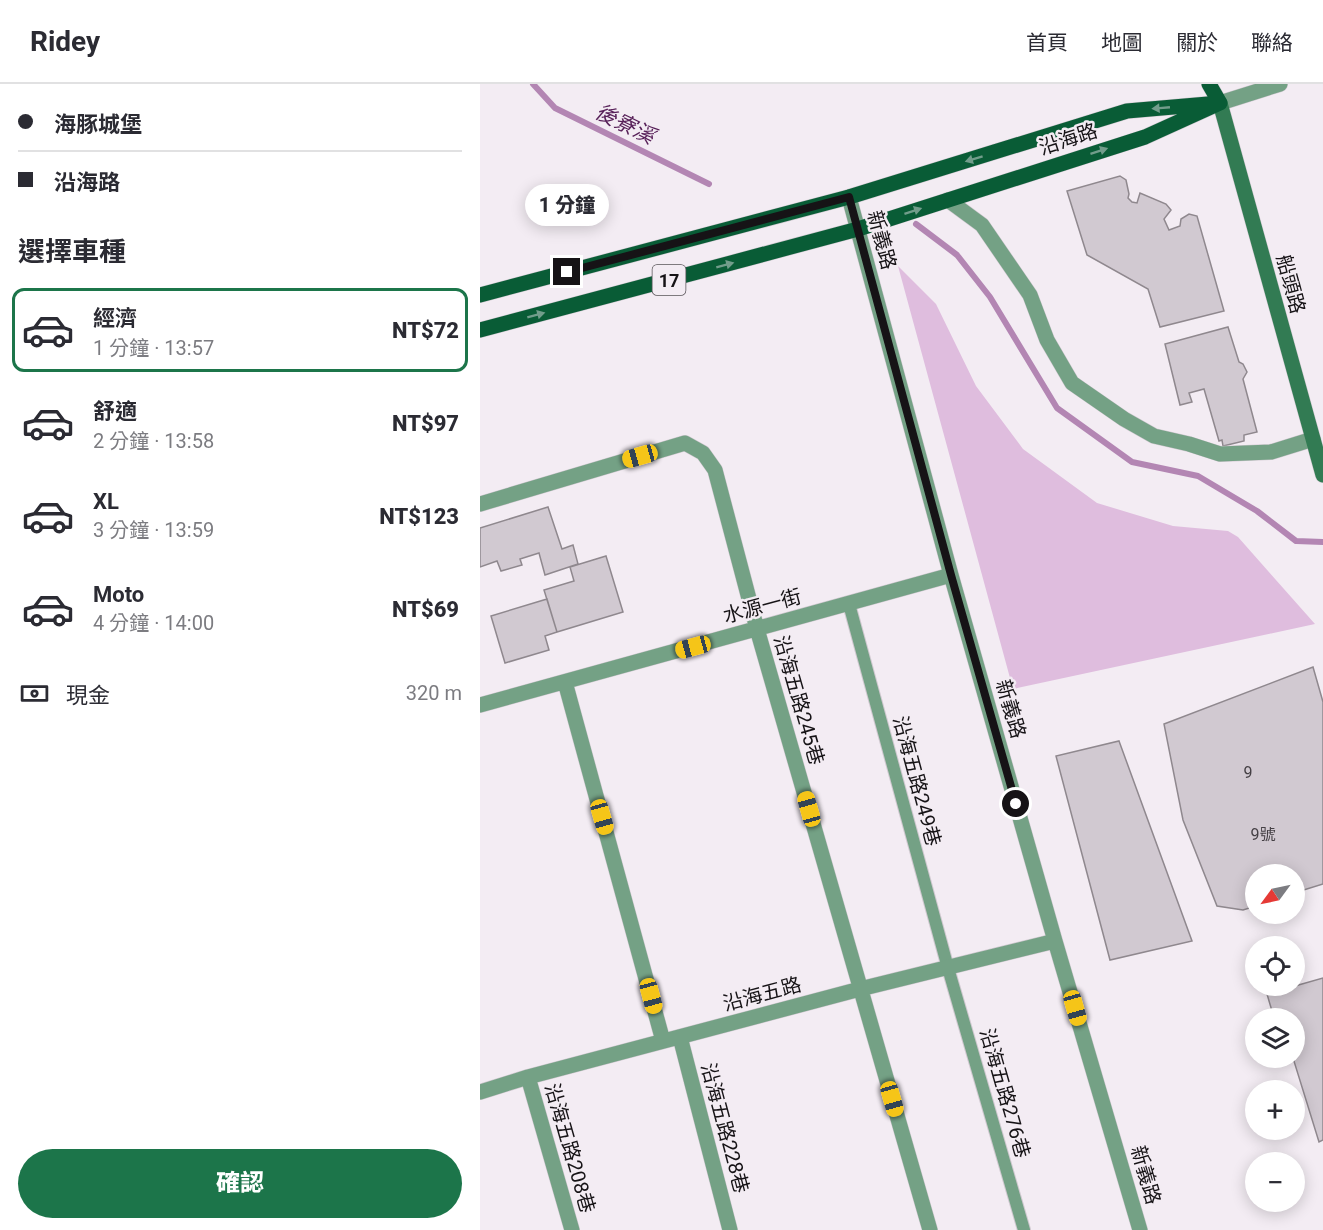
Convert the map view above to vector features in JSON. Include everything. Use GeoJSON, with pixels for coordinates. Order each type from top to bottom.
{"type":"FeatureCollection","features":[{"type":"Feature","properties":{"kind":"main road","name":"船頭路"},"geometry":{"type":"LineString","coordinates":[[1209,84],[1220,103]]}},
{"type":"Feature","properties":{"kind":"main road","name":"船頭路"},"geometry":{"type":"LineString","coordinates":[[1219,84],[1220,103],[1322,469]]}},
{"type":"Feature","properties":{"kind":"main road","name":"沿海路"},"geometry":{"type":"LineString","coordinates":[[480,295],[849,197],[1126,111],[1220,103]]}},
{"type":"Feature","properties":{"kind":"main road","name":"沿海路"},"geometry":{"type":"LineString","coordinates":[[480,330],[858,229],[1144,137],[1220,103]]}},
{"type":"Feature","properties":{"kind":"street"},"geometry":{"type":"LineString","coordinates":[[1220,103],[1280,84]]}},
{"type":"Feature","properties":{"kind":"street","name":"新義路"},"geometry":{"type":"LineString","coordinates":[[849,197],[951,575],[1140,1230]]}},
{"type":"Feature","properties":{"kind":"street"},"geometry":{"type":"LineString","coordinates":[[948,200],[982,225],[1030,295],[1047,340],[1072,383],[1124,419],[1154,436],[1220,454],[1271,452],[1312,439]]}},
{"type":"Feature","properties":{"kind":"street","name":"沿海五路245巷"},"geometry":{"type":"LineString","coordinates":[[480,504],[685,443],[703,453],[715,470],[757,629],[930,1230]]}},
{"type":"Feature","properties":{"kind":"street","name":"水源一街"},"geometry":{"type":"LineString","coordinates":[[480,705],[951,575]]}},
{"type":"Feature","properties":{"kind":"street"},"geometry":{"type":"LineString","coordinates":[[565,682],[663,1041]]}},
{"type":"Feature","properties":{"kind":"street","name":"沿海五路"},"geometry":{"type":"LineString","coordinates":[[480,1092],[528,1077],[860,989],[1055,941]]}},
{"type":"Feature","properties":{"kind":"street","name":"沿海五路228巷"},"geometry":{"type":"LineString","coordinates":[[680,1037],[730,1230]]}},
{"type":"Feature","properties":{"kind":"street","name":"沿海五路208巷"},"geometry":{"type":"LineString","coordinates":[[528,1077],[572,1230]]}},
{"type":"Feature","properties":{"kind":"lane","name":"沿海五路249巷"},"geometry":{"type":"LineString","coordinates":[[849,604],[948,968]]}},
{"type":"Feature","properties":{"kind":"lane","name":"沿海五路276巷"},"geometry":{"type":"LineString","coordinates":[[948,968],[1024,1230]]}},
{"type":"Feature","properties":{"kind":"shaded area"},"geometry":{"type":"Polygon","coordinates":[[[898,266],[936,304],[976,386],[1023,449],[1097,503],[1173,526],[1228,531],[1238,537],[1315,624],[1013,689],[898,266]]]}},
{"type":"Feature","properties":{"kind":"building"},"geometry":{"type":"Polygon","coordinates":[[[1120,176],[1126,180],[1128,198],[1132,202],[1137,203],[1140,193],[1166,204],[1171,210],[1164,219],[1169,230],[1180,226],[1181,219],[1189,214],[1197,216],[1224,311],[1160,327],[1148,289],[1087,255],[1067,191],[1120,176]]]}},
{"type":"Feature","properties":{"kind":"building"},"geometry":{"type":"Polygon","coordinates":[[[1228,327],[1239,362],[1243,364],[1247,372],[1243,379],[1257,432],[1244,435],[1244,441],[1223,446],[1222,440],[1219,441],[1204,389],[1189,393],[1192,402],[1180,405],[1165,344],[1228,327]]]}},
{"type":"Feature","properties":{"kind":"building"},"geometry":{"type":"Polygon","coordinates":[[[548,507],[562,549],[573,545],[578,564],[545,575],[539,553],[520,559],[522,565],[501,571],[497,561],[480,567],[480,528],[548,507]]]}},
{"type":"Feature","properties":{"kind":"building"},"geometry":{"type":"Polygon","coordinates":[[[606,556],[623,612],[557,632],[544,590],[574,581],[570,567],[606,556]]]}},
{"type":"Feature","properties":{"kind":"building"},"geometry":{"type":"Polygon","coordinates":[[[547,599],[557,632],[545,636],[549,650],[505,663],[491,616],[547,599]]]}},
{"type":"Feature","properties":{"kind":"building"},"geometry":{"type":"Polygon","coordinates":[[[1313,667],[1323,702],[1323,884],[1305,890],[1305,864],[1245,864],[1245,909],[1217,906],[1183,820],[1164,724],[1313,667]]]}},
{"type":"Feature","properties":{"kind":"building"},"geometry":{"type":"Polygon","coordinates":[[[1119,741],[1192,941],[1110,960],[1056,756],[1119,741]]]}},
{"type":"Feature","properties":{"kind":"building"},"geometry":{"type":"Polygon","coordinates":[[[1323,978],[1323,1140],[1319,1142],[1305,1097],[1305,1080],[1300,1080],[1296,1068],[1305,1068],[1305,1008],[1271,1008],[1268,996],[1305,996],[1305,983],[1323,978]]]}},
{"type":"Feature","properties":{"kind":"waterway","name":"後寮溪"},"geometry":{"type":"LineString","coordinates":[[533,84],[555,108],[709,184]]}},
{"type":"Feature","properties":{"kind":"waterway"},"geometry":{"type":"LineString","coordinates":[[916,224],[957,255],[990,297],[1057,408],[1132,462],[1198,476],[1257,511],[1296,541],[1323,542]]}},
{"type":"Feature","properties":{"kind":"route"},"geometry":{"type":"LineString","coordinates":[[567,272],[849,197],[951,575],[1016,804]]}}]}
